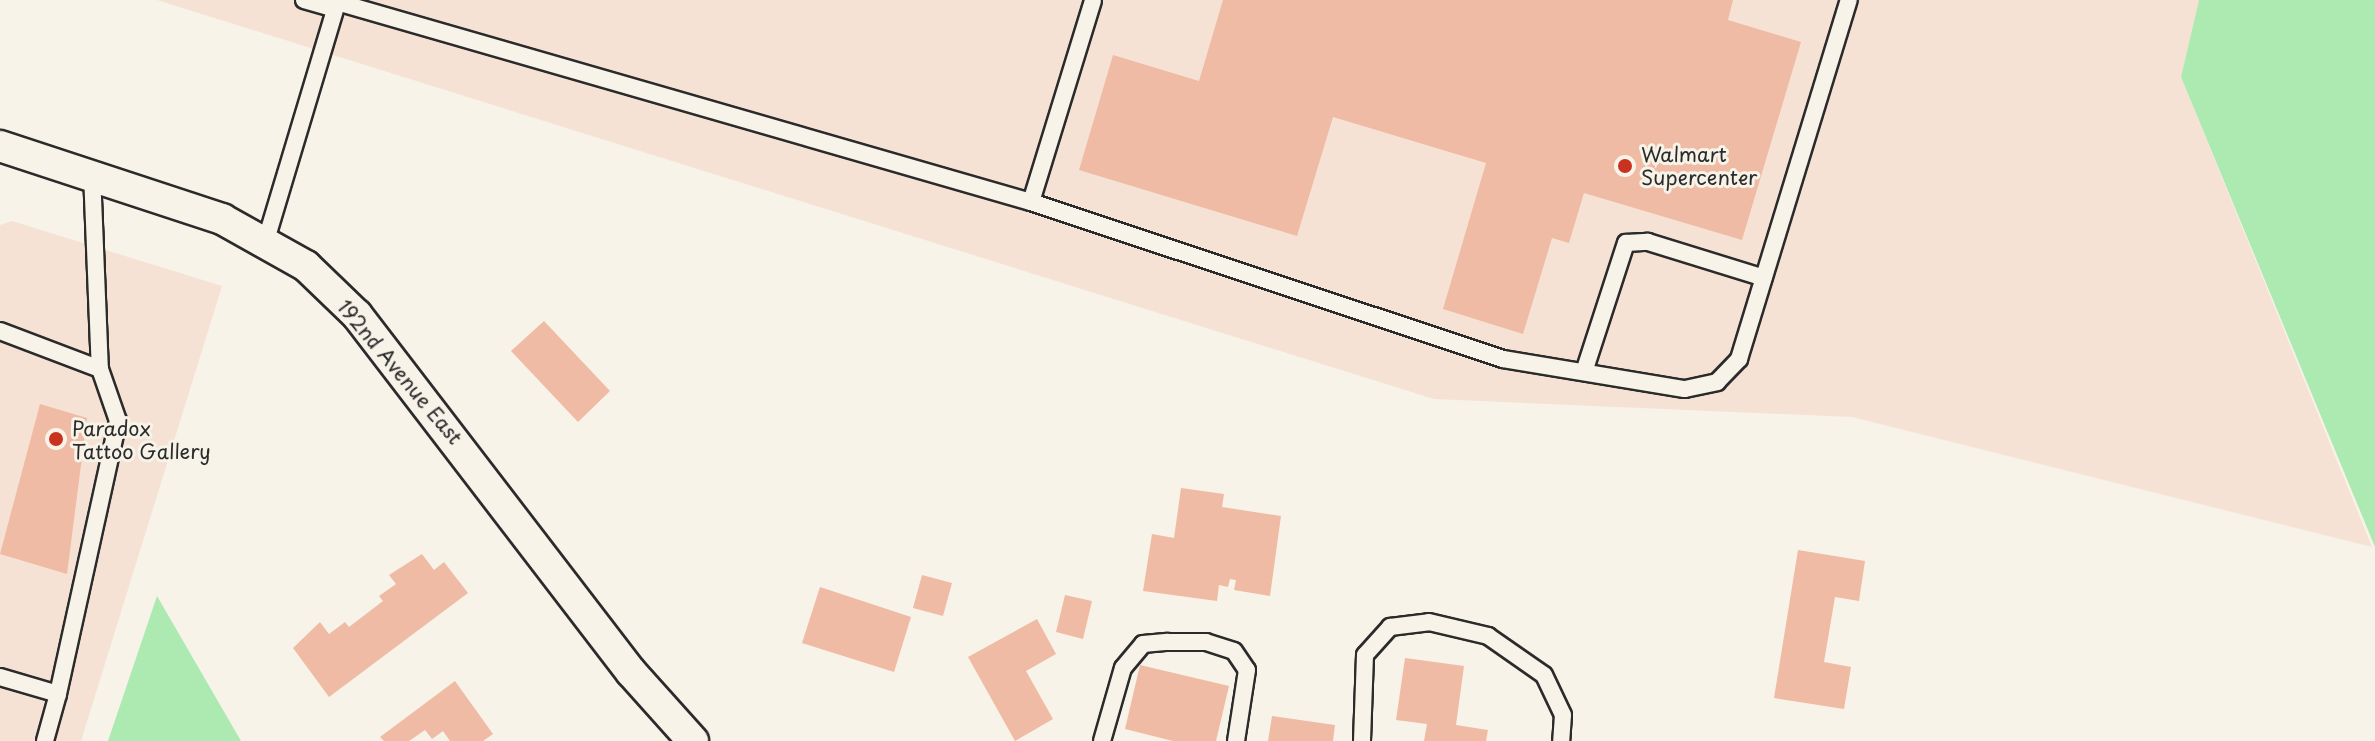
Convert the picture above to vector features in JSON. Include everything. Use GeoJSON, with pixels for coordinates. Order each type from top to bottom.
{"type":"FeatureCollection","features":[{"type":"Feature","properties":{"kind":"street","name":"192nd Avenue East"},"geometry":{"type":"LineString","coordinates":[[0,146],[92,173],[222,219],[266,240],[306,266],[357,315],[631,672],[693,741]]}},
{"type":"Feature","properties":{"kind":"lane"},"geometry":{"type":"LineString","coordinates":[[304,0],[337,4],[1031,202],[1503,359],[1685,389],[1717,382],[1739,359],[1849,0]]}},
{"type":"Feature","properties":{"kind":"lane"},"geometry":{"type":"LineString","coordinates":[[1031,202],[1093,0]]}},
{"type":"Feature","properties":{"kind":"lane"},"geometry":{"type":"LineString","coordinates":[[266,240],[337,4]]}},
{"type":"Feature","properties":{"kind":"lane"},"geometry":{"type":"LineString","coordinates":[[45,741],[118,421],[100,369],[92,173]]}},
{"type":"Feature","properties":{"kind":"lane"},"geometry":{"type":"LineString","coordinates":[[1584,372],[1626,243],[1648,242],[1764,278]]}},
{"type":"Feature","properties":{"kind":"lane"},"geometry":{"type":"LineString","coordinates":[[0,331],[100,369]]}},
{"type":"Feature","properties":{"kind":"lane"},"geometry":{"type":"LineString","coordinates":[[1362,741],[1365,655],[1390,627],[1429,622],[1488,636],[1544,675],[1563,715],[1561,741]]}},
{"type":"Feature","properties":{"kind":"lane"},"geometry":{"type":"LineString","coordinates":[[1102,741],[1123,668],[1143,644],[1168,642],[1206,642],[1234,651],[1247,670],[1236,741]]}},
{"type":"Feature","properties":{"kind":"lane"},"geometry":{"type":"LineString","coordinates":[[0,677],[58,694]]}},
{"type":"Feature","properties":{"kind":"shaded area"},"geometry":{"type":"Polygon","coordinates":[[[157,0],[2199,0],[2181,77],[2372,547],[1852,417],[1434,399],[157,0]]]}},
{"type":"Feature","properties":{"kind":"shaded area"},"geometry":{"type":"Polygon","coordinates":[[[12,221],[222,286],[81,741],[0,741],[0,225],[12,221]]]}},
{"type":"Feature","properties":{"kind":"green space"},"geometry":{"type":"Polygon","coordinates":[[[2199,0],[2375,0],[2375,547],[2181,77],[2199,0]]]}},
{"type":"Feature","properties":{"kind":"green space"},"geometry":{"type":"Polygon","coordinates":[[[157,596],[241,741],[108,741],[157,596]]]}},
{"type":"Feature","properties":{"kind":"building","name":"Walmart Supercenter"},"geometry":{"type":"Polygon","coordinates":[[[1223,0],[1733,0],[1728,20],[1801,42],[1742,240],[1584,193],[1569,243],[1552,238],[1523,334],[1443,309],[1486,163],[1333,117],[1297,236],[1079,170],[1113,55],[1199,81],[1223,0]]]}},
{"type":"Feature","properties":{"kind":"building"},"geometry":{"type":"Polygon","coordinates":[[[544,321],[610,391],[578,422],[511,351],[544,321]]]}},
{"type":"Feature","properties":{"kind":"building"},"geometry":{"type":"Polygon","coordinates":[[[40,404],[87,418],[67,574],[0,554],[40,404]]]}},
{"type":"Feature","properties":{"kind":"building"},"geometry":{"type":"Polygon","coordinates":[[[1181,488],[1224,494],[1222,507],[1281,516],[1270,596],[1234,590],[1236,580],[1230,579],[1228,587],[1219,585],[1217,601],[1143,591],[1152,534],[1174,538],[1181,488]]]}},
{"type":"Feature","properties":{"kind":"building"},"geometry":{"type":"Polygon","coordinates":[[[1798,550],[1865,561],[1859,601],[1835,597],[1824,662],[1851,667],[1844,709],[1774,698],[1798,550]]]}},
{"type":"Feature","properties":{"kind":"building"},"geometry":{"type":"Polygon","coordinates":[[[422,554],[434,570],[444,562],[468,593],[329,697],[293,648],[320,622],[329,634],[345,622],[349,627],[383,601],[379,596],[396,584],[389,575],[422,554]]]}},
{"type":"Feature","properties":{"kind":"building"},"geometry":{"type":"Polygon","coordinates":[[[922,575],[952,583],[943,616],[913,608],[922,575]]]}},
{"type":"Feature","properties":{"kind":"building"},"geometry":{"type":"Polygon","coordinates":[[[820,587],[911,617],[894,672],[802,643],[820,587]]]}},
{"type":"Feature","properties":{"kind":"building"},"geometry":{"type":"Polygon","coordinates":[[[1065,595],[1092,601],[1083,639],[1056,632],[1065,595]]]}},
{"type":"Feature","properties":{"kind":"building"},"geometry":{"type":"Polygon","coordinates":[[[1037,619],[1056,654],[1026,671],[1053,719],[1015,741],[968,657],[1037,619]]]}},
{"type":"Feature","properties":{"kind":"building"},"geometry":{"type":"Polygon","coordinates":[[[1405,658],[1464,666],[1456,725],[1488,730],[1486,741],[1424,741],[1427,724],[1396,720],[1405,658]]]}},
{"type":"Feature","properties":{"kind":"building"},"geometry":{"type":"Polygon","coordinates":[[[1140,665],[1229,686],[1216,741],[1173,741],[1125,729],[1140,665]]]}},
{"type":"Feature","properties":{"kind":"building"},"geometry":{"type":"Polygon","coordinates":[[[455,681],[493,734],[483,741],[450,741],[443,731],[432,739],[425,730],[409,741],[384,741],[380,737],[455,681]]]}},
{"type":"Feature","properties":{"kind":"building"},"geometry":{"type":"Polygon","coordinates":[[[1272,716],[1335,725],[1333,741],[1268,741],[1272,716]]]}},
{"type":"Feature","properties":{"kind":"place","name":"Walmart Supercenter"},"geometry":{"type":"Point","coordinates":[1625,166]}},
{"type":"Feature","properties":{"kind":"place","name":"Paradox Tattoo Gallery"},"geometry":{"type":"Point","coordinates":[56,439]}}]}
